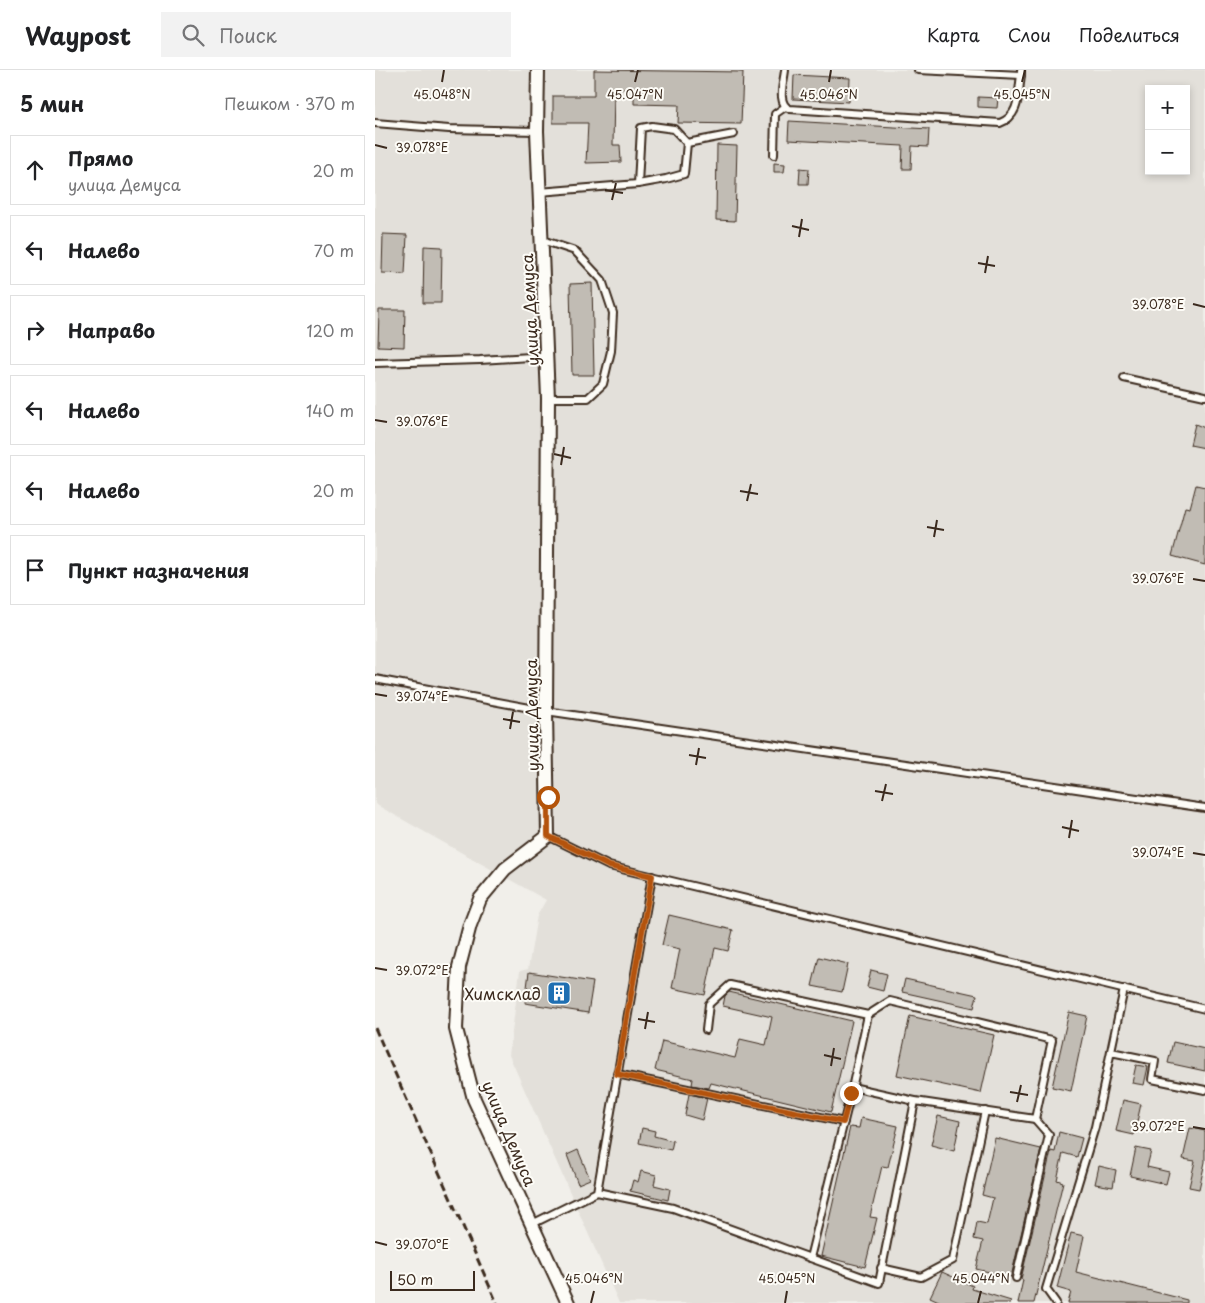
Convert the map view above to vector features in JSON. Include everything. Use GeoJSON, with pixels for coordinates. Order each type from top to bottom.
{"type":"FeatureCollection","features":[{"type":"Feature","properties":{"kind":"street","name":"улица Демуса"},"geometry":{"type":"LineString","coordinates":[[538,70],[537,131],[548,398],[546,711],[548,836],[505,869],[480,899],[470,925],[459,967],[456,1029],[475,1099],[569,1303]]}},
{"type":"Feature","properties":{"kind":"lane"},"geometry":{"type":"LineString","coordinates":[[785,70],[782,102],[785,107],[790,109],[1000,123],[1009,120],[1015,112],[1021,73],[918,70]]}},
{"type":"Feature","properties":{"kind":"lane"},"geometry":{"type":"LineString","coordinates":[[774,156],[775,114],[785,107]]}},
{"type":"Feature","properties":{"kind":"lane"},"geometry":{"type":"LineString","coordinates":[[375,123],[449,129],[537,131]]}},
{"type":"Feature","properties":{"kind":"lane"},"geometry":{"type":"LineString","coordinates":[[638,184],[641,128],[652,126],[673,130],[687,143]]}},
{"type":"Feature","properties":{"kind":"lane"},"geometry":{"type":"LineString","coordinates":[[687,143],[734,134]]}},
{"type":"Feature","properties":{"kind":"lane"},"geometry":{"type":"LineString","coordinates":[[539,192],[638,184],[684,174],[687,143]]}},
{"type":"Feature","properties":{"kind":"lane"},"geometry":{"type":"LineString","coordinates":[[542,240],[575,252],[602,280],[613,313],[611,351],[603,384],[588,398],[548,398]]}},
{"type":"Feature","properties":{"kind":"lane"},"geometry":{"type":"LineString","coordinates":[[375,364],[547,356]]}},
{"type":"Feature","properties":{"kind":"lane"},"geometry":{"type":"LineString","coordinates":[[1124,378],[1205,396]]}},
{"type":"Feature","properties":{"kind":"lane"},"geometry":{"type":"LineString","coordinates":[[375,679],[546,711],[1205,808]]}},
{"type":"Feature","properties":{"kind":"lane"},"geometry":{"type":"LineString","coordinates":[[548,836],[609,866],[1205,1009]]}},
{"type":"Feature","properties":{"kind":"lane"},"geometry":{"type":"LineString","coordinates":[[597,1192],[652,876]]}},
{"type":"Feature","properties":{"kind":"lane"},"geometry":{"type":"LineString","coordinates":[[706,1030],[709,1004],[730,985],[868,1015],[890,1001],[1052,1040],[1035,1119]]}},
{"type":"Feature","properties":{"kind":"lane"},"geometry":{"type":"LineString","coordinates":[[1056,1303],[1046,1289],[1095,1127],[1124,989]]}},
{"type":"Feature","properties":{"kind":"lane"},"geometry":{"type":"LineString","coordinates":[[810,1258],[868,1015]]}},
{"type":"Feature","properties":{"kind":"lane"},"geometry":{"type":"LineString","coordinates":[[1111,1052],[1155,1061],[1152,1079],[1205,1090]]}},
{"type":"Feature","properties":{"kind":"lane"},"geometry":{"type":"LineString","coordinates":[[617,1074],[843,1122]]}},
{"type":"Feature","properties":{"kind":"lane"},"geometry":{"type":"LineString","coordinates":[[852,1087],[915,1101],[1035,1119],[1049,1135],[1016,1278]]}},
{"type":"Feature","properties":{"kind":"lane"},"geometry":{"type":"LineString","coordinates":[[532,1224],[597,1192],[673,1208],[879,1282],[915,1101]]}},
{"type":"Feature","properties":{"kind":"lane"},"geometry":{"type":"LineString","coordinates":[[881,1268],[921,1277],[953,1260],[985,1111]]}},
{"type":"Feature","properties":{"kind":"shaded area"},"geometry":{"type":"Polygon","coordinates":[[[375,70],[1205,70],[1205,1303],[619,1303],[509,1055],[520,971],[528,969],[537,916],[546,900],[375,804],[375,70]]]}},
{"type":"Feature","properties":{"kind":"building"},"geometry":{"type":"Polygon","coordinates":[[[594,70],[743,72],[741,124],[678,123],[679,105],[634,104],[634,89],[614,89],[613,145],[620,145],[621,162],[586,163],[588,123],[553,123],[553,96],[594,96],[594,70]]]}},
{"type":"Feature","properties":{"kind":"building"},"geometry":{"type":"Polygon","coordinates":[[[794,75],[850,78],[849,102],[793,99],[794,75]]]}},
{"type":"Feature","properties":{"kind":"building"},"geometry":{"type":"Polygon","coordinates":[[[978,97],[998,98],[997,108],[978,107],[978,97]]]}},
{"type":"Feature","properties":{"kind":"building"},"geometry":{"type":"Polygon","coordinates":[[[789,121],[929,129],[928,147],[912,146],[911,169],[902,169],[903,146],[788,140],[789,121]]]}},
{"type":"Feature","properties":{"kind":"building"},"geometry":{"type":"Polygon","coordinates":[[[717,145],[737,146],[735,221],[716,220],[717,145]]]}},
{"type":"Feature","properties":{"kind":"building"},"geometry":{"type":"Polygon","coordinates":[[[774,163],[785,164],[784,172],[774,172],[774,163]]]}},
{"type":"Feature","properties":{"kind":"building"},"geometry":{"type":"Polygon","coordinates":[[[800,168],[809,169],[808,184],[799,184],[800,168]]]}},
{"type":"Feature","properties":{"kind":"building"},"geometry":{"type":"Polygon","coordinates":[[[383,234],[407,235],[405,274],[382,273],[383,234]]]}},
{"type":"Feature","properties":{"kind":"building"},"geometry":{"type":"Polygon","coordinates":[[[424,246],[442,247],[441,303],[423,303],[424,246]]]}},
{"type":"Feature","properties":{"kind":"building"},"geometry":{"type":"Polygon","coordinates":[[[592,283],[594,375],[572,375],[570,284],[592,283]]]}},
{"type":"Feature","properties":{"kind":"building"},"geometry":{"type":"Polygon","coordinates":[[[379,310],[405,310],[404,347],[378,346],[379,310]]]}},
{"type":"Feature","properties":{"kind":"building"},"geometry":{"type":"Polygon","coordinates":[[[1195,424],[1205,428],[1205,448],[1190,445],[1195,424]]]}},
{"type":"Feature","properties":{"kind":"building"},"geometry":{"type":"Polygon","coordinates":[[[1196,485],[1205,487],[1205,565],[1172,556],[1185,507],[1190,508],[1196,485]]]}},
{"type":"Feature","properties":{"kind":"building"},"geometry":{"type":"Polygon","coordinates":[[[669,915],[733,930],[728,951],[715,948],[705,995],[672,988],[680,949],[662,945],[669,915]]]}},
{"type":"Feature","properties":{"kind":"building"},"geometry":{"type":"Polygon","coordinates":[[[819,957],[848,964],[842,992],[812,986],[819,957]]]}},
{"type":"Feature","properties":{"kind":"building"},"geometry":{"type":"Polygon","coordinates":[[[871,970],[887,974],[883,991],[867,987],[871,970]]]}},
{"type":"Feature","properties":{"kind":"building","name":"Химсклад"},"geometry":{"type":"Polygon","coordinates":[[[529,972],[593,982],[588,1013],[525,1003],[529,972]]]}},
{"type":"Feature","properties":{"kind":"building"},"geometry":{"type":"Polygon","coordinates":[[[905,979],[977,995],[974,1008],[902,992],[905,979]]]}},
{"type":"Feature","properties":{"kind":"building"},"geometry":{"type":"Polygon","coordinates":[[[729,992],[852,1021],[831,1112],[711,1083],[709,1088],[692,1085],[693,1079],[655,1070],[662,1041],[735,1058],[740,1039],[766,1045],[772,1017],[723,1006],[725,996],[729,992]]]}},
{"type":"Feature","properties":{"kind":"building"},"geometry":{"type":"Polygon","coordinates":[[[1069,1012],[1087,1016],[1071,1091],[1052,1087],[1069,1012]]]}},
{"type":"Feature","properties":{"kind":"building"},"geometry":{"type":"Polygon","coordinates":[[[910,1016],[994,1035],[981,1093],[897,1075],[910,1016]]]}},
{"type":"Feature","properties":{"kind":"building"},"geometry":{"type":"Polygon","coordinates":[[[1173,1042],[1205,1049],[1205,1071],[1168,1063],[1173,1042]]]}},
{"type":"Feature","properties":{"kind":"building"},"geometry":{"type":"Polygon","coordinates":[[[1136,1065],[1148,1067],[1144,1085],[1132,1083],[1136,1065]]]}},
{"type":"Feature","properties":{"kind":"building"},"geometry":{"type":"Polygon","coordinates":[[[689,1094],[707,1098],[702,1120],[685,1115],[689,1094]]]}},
{"type":"Feature","properties":{"kind":"building"},"geometry":{"type":"Polygon","coordinates":[[[1123,1100],[1141,1104],[1134,1135],[1116,1131],[1123,1100]]]}},
{"type":"Feature","properties":{"kind":"building"},"geometry":{"type":"Polygon","coordinates":[[[938,1116],[960,1121],[954,1151],[931,1145],[938,1116]]]}},
{"type":"Feature","properties":{"kind":"building"},"geometry":{"type":"Polygon","coordinates":[[[861,1118],[898,1126],[888,1167],[882,1166],[870,1217],[877,1218],[865,1267],[821,1256],[850,1127],[859,1128],[861,1118]]]}},
{"type":"Feature","properties":{"kind":"building"},"geometry":{"type":"Polygon","coordinates":[[[642,1128],[655,1131],[654,1136],[673,1141],[671,1150],[639,1143],[642,1128]]]}},
{"type":"Feature","properties":{"kind":"building"},"geometry":{"type":"Polygon","coordinates":[[[1190,1128],[1205,1131],[1205,1162],[1199,1189],[1189,1187],[1195,1161],[1183,1159],[1190,1128]]]}},
{"type":"Feature","properties":{"kind":"building"},"geometry":{"type":"Polygon","coordinates":[[[1059,1132],[1082,1138],[1077,1157],[1063,1153],[1057,1180],[1063,1182],[1034,1303],[1018,1303],[1023,1280],[1021,1279],[1051,1151],[1055,1152],[1059,1132]]]}},
{"type":"Feature","properties":{"kind":"building"},"geometry":{"type":"Polygon","coordinates":[[[995,1138],[1041,1149],[1011,1277],[976,1269],[983,1241],[974,1239],[977,1222],[987,1224],[993,1198],[982,1195],[995,1138]]]}},
{"type":"Feature","properties":{"kind":"building"},"geometry":{"type":"Polygon","coordinates":[[[1136,1148],[1151,1151],[1147,1167],[1169,1172],[1166,1184],[1130,1176],[1136,1148]]]}},
{"type":"Feature","properties":{"kind":"building"},"geometry":{"type":"Polygon","coordinates":[[[578,1150],[590,1179],[578,1184],[567,1155],[578,1150]]]}},
{"type":"Feature","properties":{"kind":"building"},"geometry":{"type":"Polygon","coordinates":[[[1099,1166],[1116,1170],[1113,1187],[1095,1184],[1099,1166]]]}},
{"type":"Feature","properties":{"kind":"building"},"geometry":{"type":"Polygon","coordinates":[[[641,1171],[656,1175],[654,1185],[670,1189],[668,1200],[630,1191],[633,1180],[638,1182],[641,1171]]]}},
{"type":"Feature","properties":{"kind":"building"},"geometry":{"type":"Polygon","coordinates":[[[1071,1233],[1084,1236],[1076,1272],[1187,1300],[1187,1303],[1068,1303],[1071,1292],[1057,1288],[1071,1233]]]}},
{"type":"Feature","properties":{"kind":"building"},"geometry":{"type":"Polygon","coordinates":[[[942,1272],[973,1286],[972,1289],[1011,1301],[1010,1303],[943,1303],[930,1297],[942,1272]]]}},
{"type":"Feature","properties":{"kind":"railway"},"geometry":{"type":"LineString","coordinates":[[375,1028],[497,1303]]}},
{"type":"Feature","properties":{"kind":"place","name":"Химсклад"},"geometry":{"type":"Point","coordinates":[559,993]}},
{"type":"Feature","properties":{"kind":"route"},"geometry":{"type":"LineString","coordinates":[[548,797],[548,836],[609,866],[652,876],[617,1074],[843,1122],[851,1093]]}}]}
